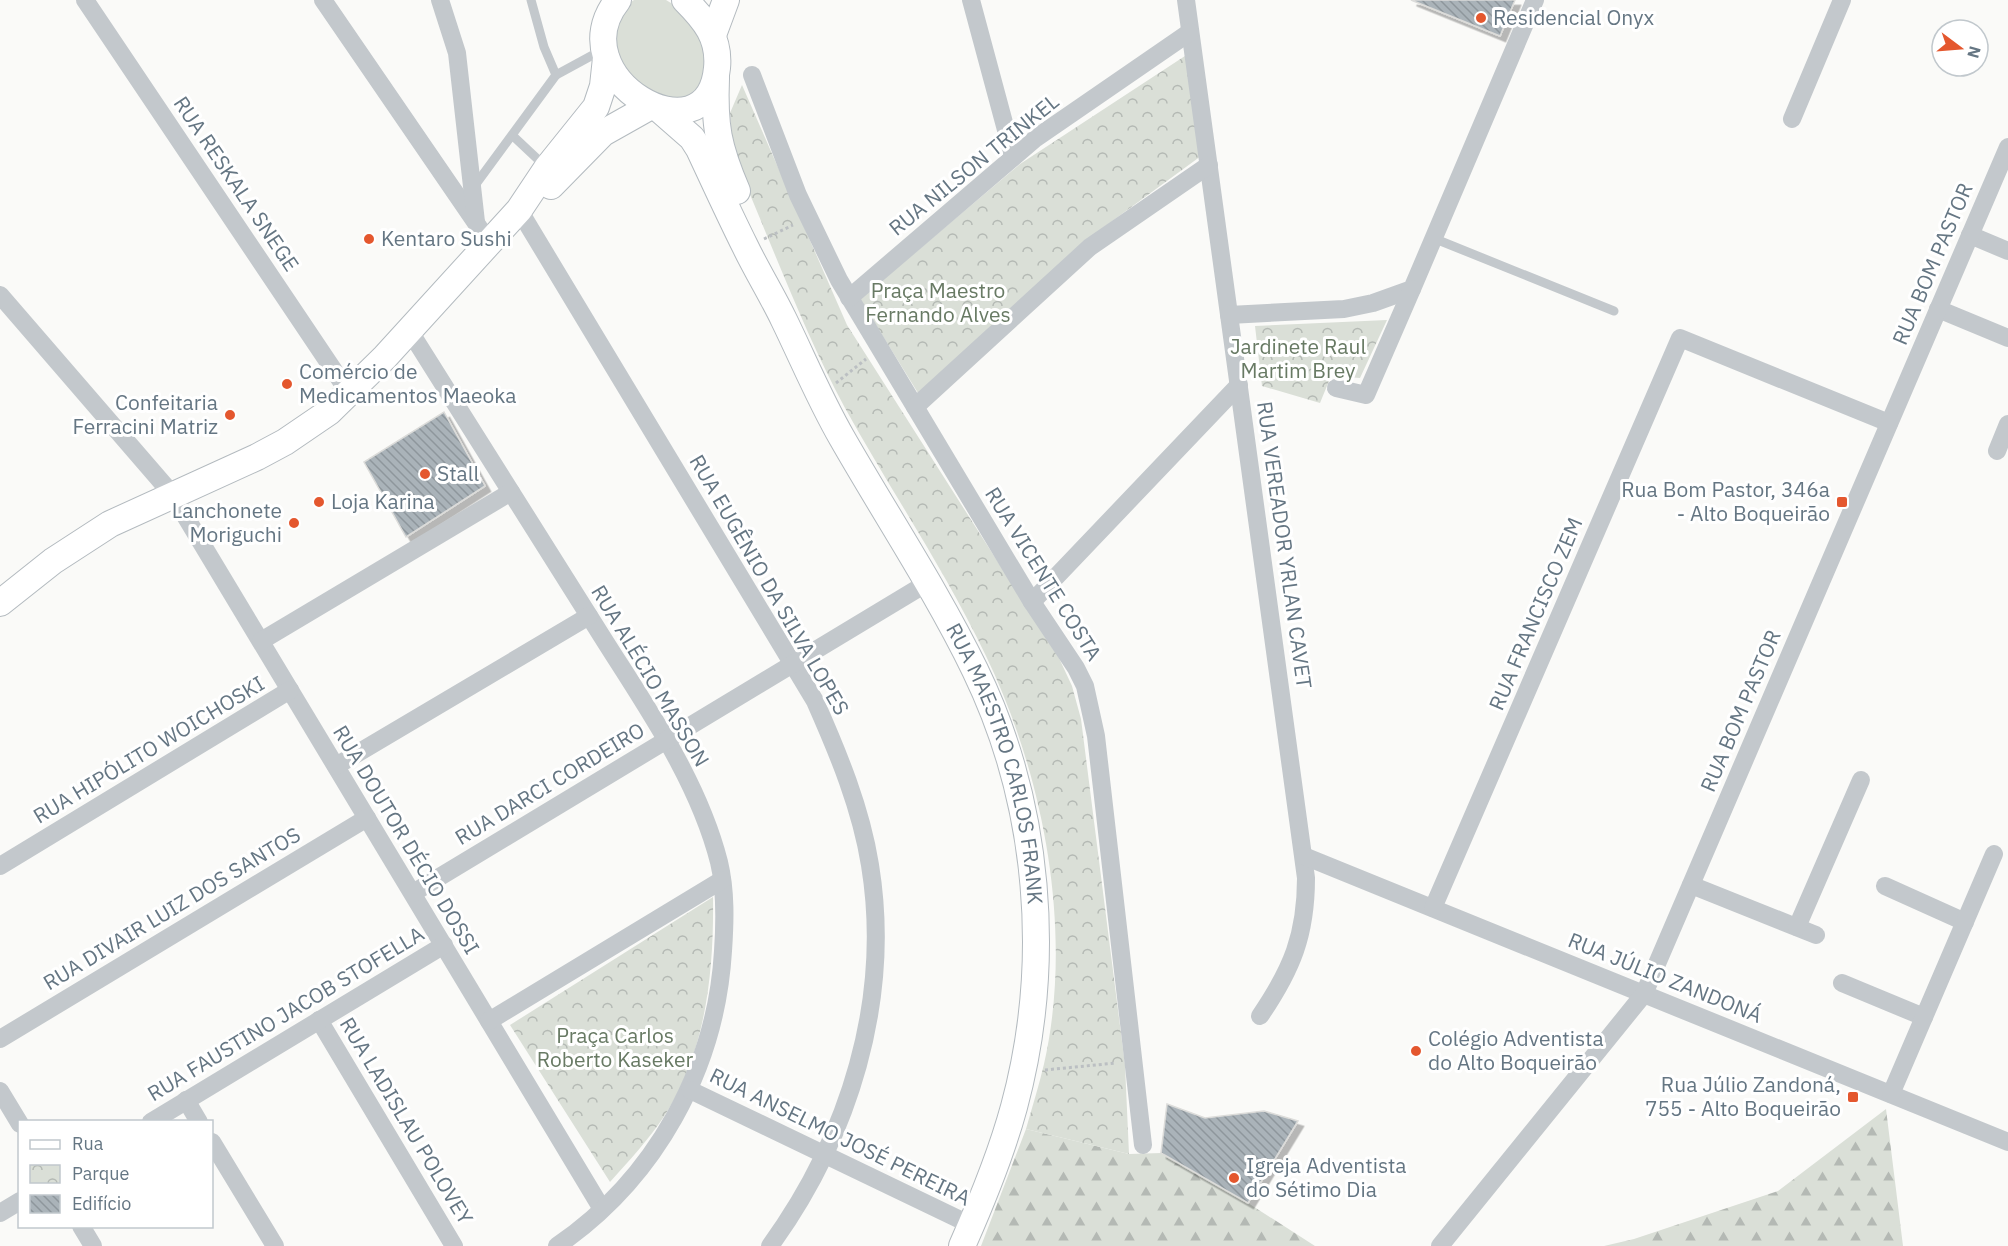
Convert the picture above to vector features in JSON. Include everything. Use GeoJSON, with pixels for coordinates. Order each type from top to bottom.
{"type":"FeatureCollection","features":[{"type":"Feature","properties":{"kind":"main road"},"geometry":{"type":"LineString","coordinates":[[519,210],[547,168],[596,107],[603,86],[604,46],[598,0]]}},
{"type":"Feature","properties":{"kind":"main road"},"geometry":{"type":"LineString","coordinates":[[604,46],[611,8],[618,0]]}},
{"type":"Feature","properties":{"kind":"main road"},"geometry":{"type":"LineString","coordinates":[[685,0],[702,17],[713,35]]}},
{"type":"Feature","properties":{"kind":"main road"},"geometry":{"type":"LineString","coordinates":[[713,35],[726,0]]}},
{"type":"Feature","properties":{"kind":"main road","name":"RUA MAESTRO CARLOS FRANK"},"geometry":{"type":"LineString","coordinates":[[713,35],[717,50],[715,126],[719,143],[759,242],[783,318]]}},
{"type":"Feature","properties":{"kind":"main road","name":"RUA MAESTRO CARLOS FRANK"},"geometry":{"type":"LineString","coordinates":[[604,46],[622,83],[635,97],[656,108],[692,138],[699,149],[820,395],[976,672],[1013,771],[1024,813],[1033,883],[1035,933],[1032,1011],[1023,1072],[1004,1141],[966,1235]]}},
{"type":"Feature","properties":{"kind":"main road"},"geometry":{"type":"LineString","coordinates":[[0,603],[82,541],[136,510],[285,442],[307,429],[349,393],[409,330],[483,233],[519,210],[561,177],[603,133],[656,108],[677,112],[695,106],[708,94],[716,76]]}},
{"type":"Feature","properties":{"kind":"street","name":"RUA RESKALA SNEGE"},"geometry":{"type":"LineString","coordinates":[[85,0],[349,393]]}},
{"type":"Feature","properties":{"kind":"street"},"geometry":{"type":"LineString","coordinates":[[323,0],[483,233]]}},
{"type":"Feature","properties":{"kind":"street"},"geometry":{"type":"LineString","coordinates":[[440,0],[457,52],[472,189],[483,233]]}},
{"type":"Feature","properties":{"kind":"street"},"geometry":{"type":"LineString","coordinates":[[971,0],[1013,156]]}},
{"type":"Feature","properties":{"kind":"street","name":"RUA VEREADOR YRLAN CAVET"},"geometry":{"type":"LineString","coordinates":[[1186,0],[1304,856],[1306,898],[1296,952],[1287,974],[1260,1016]]}},
{"type":"Feature","properties":{"kind":"street"},"geometry":{"type":"LineString","coordinates":[[1336,388],[1366,395],[1535,0]]}},
{"type":"Feature","properties":{"kind":"street"},"geometry":{"type":"LineString","coordinates":[[1792,120],[1842,0]]}},
{"type":"Feature","properties":{"kind":"street","name":"RUA NILSON TRINKEL"},"geometry":{"type":"LineString","coordinates":[[849,298],[1013,156],[1058,122],[1190,32]]}},
{"type":"Feature","properties":{"kind":"street","name":"RUA VICENTE COSTA"},"geometry":{"type":"LineString","coordinates":[[752,75],[776,142],[808,217],[849,298],[1085,686],[1091,708],[1143,1145]]}},
{"type":"Feature","properties":{"kind":"street","name":"RUA BOM PASTOR"},"geometry":{"type":"LineString","coordinates":[[1440,1246],[1644,994],[2008,147]]}},
{"type":"Feature","properties":{"kind":"street"},"geometry":{"type":"LineString","coordinates":[[915,407],[1082,254],[1209,165]]}},
{"type":"Feature","properties":{"kind":"street","name":"RUA EUGÊNIO DA SILVA LOPES"},"geometry":{"type":"LineString","coordinates":[[519,210],[815,701],[846,777],[870,863],[875,903],[875,942],[865,1036],[844,1112],[826,1155],[770,1246]]}},
{"type":"Feature","properties":{"kind":"street"},"geometry":{"type":"LineString","coordinates":[[1970,235],[2008,251]]}},
{"type":"Feature","properties":{"kind":"street"},"geometry":{"type":"LineString","coordinates":[[1230,315],[1344,309],[1373,303],[1412,289]]}},
{"type":"Feature","properties":{"kind":"street","name":"RUA DOUTOR DÉCIO DOSSI"},"geometry":{"type":"LineString","coordinates":[[0,295],[172,494],[602,1209]]}},
{"type":"Feature","properties":{"kind":"street"},"geometry":{"type":"LineString","coordinates":[[1938,309],[2008,338]]}},
{"type":"Feature","properties":{"kind":"street","name":"RUA ALÉCIO MASSON"},"geometry":{"type":"LineString","coordinates":[[409,330],[667,740],[704,817],[722,880],[724,936],[718,996],[705,1054],[690,1090],[664,1135],[602,1209],[557,1246]]}},
{"type":"Feature","properties":{"kind":"street","name":"RUA FRANCISCO ZEM"},"geometry":{"type":"LineString","coordinates":[[1433,908],[1680,338],[1889,423]]}},
{"type":"Feature","properties":{"kind":"street"},"geometry":{"type":"LineString","coordinates":[[1032,602],[1239,385]]}},
{"type":"Feature","properties":{"kind":"street"},"geometry":{"type":"LineString","coordinates":[[1997,451],[2008,424]]}},
{"type":"Feature","properties":{"kind":"street"},"geometry":{"type":"LineString","coordinates":[[261,641],[511,492]]}},
{"type":"Feature","properties":{"kind":"street","name":"RUA DARCI CORDEIRO"},"geometry":{"type":"LineString","coordinates":[[413,893],[927,583]]}},
{"type":"Feature","properties":{"kind":"street"},"geometry":{"type":"LineString","coordinates":[[336,766],[589,616]]}},
{"type":"Feature","properties":{"kind":"street","name":"RUA HIPÓLITO WOICHOSKI"},"geometry":{"type":"LineString","coordinates":[[0,866],[290,690]]}},
{"type":"Feature","properties":{"kind":"street"},"geometry":{"type":"LineString","coordinates":[[1797,927],[1861,780]]}},
{"type":"Feature","properties":{"kind":"street","name":"RUA DIVAIR LUIZ DOS SANTOS"},"geometry":{"type":"LineString","coordinates":[[0,1039],[367,818]]}},
{"type":"Feature","properties":{"kind":"street"},"geometry":{"type":"LineString","coordinates":[[1891,1094],[1994,854]]}},
{"type":"Feature","properties":{"kind":"street","name":"RUA JÚLIO ZANDONÁ"},"geometry":{"type":"LineString","coordinates":[[1304,856],[2008,1142]]}},
{"type":"Feature","properties":{"kind":"street"},"geometry":{"type":"LineString","coordinates":[[489,1021],[722,880]]}},
{"type":"Feature","properties":{"kind":"street"},"geometry":{"type":"LineString","coordinates":[[1691,885],[1816,935]]}},
{"type":"Feature","properties":{"kind":"street"},"geometry":{"type":"LineString","coordinates":[[1885,886],[1965,922]]}},
{"type":"Feature","properties":{"kind":"street","name":"RUA FAUSTINO JACOB STOFELLA"},"geometry":{"type":"LineString","coordinates":[[154,1120],[444,945]]}},
{"type":"Feature","properties":{"kind":"street"},"geometry":{"type":"LineString","coordinates":[[1842,983],[1924,1017]]}},
{"type":"Feature","properties":{"kind":"street","name":"RUA LADISLAU POLOVEY"},"geometry":{"type":"LineString","coordinates":[[319,1020],[454,1246]]}},
{"type":"Feature","properties":{"kind":"street","name":"RUA ANSELMO JOSÉ PEREIRA"},"geometry":{"type":"LineString","coordinates":[[690,1090],[826,1155],[966,1235]]}},
{"type":"Feature","properties":{"kind":"street"},"geometry":{"type":"LineString","coordinates":[[0,1091],[18,1121]]}},
{"type":"Feature","properties":{"kind":"street"},"geometry":{"type":"LineString","coordinates":[[186,1100],[198,1120]]}},
{"type":"Feature","properties":{"kind":"street"},"geometry":{"type":"LineString","coordinates":[[213,1144],[275,1246]]}},
{"type":"Feature","properties":{"kind":"street"},"geometry":{"type":"LineString","coordinates":[[0,1213],[18,1202]]}},
{"type":"Feature","properties":{"kind":"street"},"geometry":{"type":"LineString","coordinates":[[82,1228],[93,1246]]}},
{"type":"Feature","properties":{"kind":"lane"},"geometry":{"type":"LineString","coordinates":[[531,0],[544,47],[556,75]]}},
{"type":"Feature","properties":{"kind":"lane"},"geometry":{"type":"LineString","coordinates":[[472,189],[556,75],[604,46]]}},
{"type":"Feature","properties":{"kind":"lane"},"geometry":{"type":"LineString","coordinates":[[513,136],[547,168]]}},
{"type":"Feature","properties":{"kind":"lane"},"geometry":{"type":"LineString","coordinates":[[1433,238],[1614,311]]}},
{"type":"Feature","properties":{"kind":"path"},"geometry":{"type":"LineString","coordinates":[[759,242],[808,217]]}},
{"type":"Feature","properties":{"kind":"path"},"geometry":{"type":"LineString","coordinates":[[820,395],[879,349]]}},
{"type":"Feature","properties":{"kind":"path"},"geometry":{"type":"LineString","coordinates":[[1023,1072],[1133,1061]]}},
{"type":"Feature","properties":{"kind":"green space"},"geometry":{"type":"Polygon","coordinates":[[[634,0],[666,0],[679,8],[704,35],[708,67],[694,94],[682,100],[652,97],[618,62],[613,23],[622,8],[634,0]]]}},
{"type":"Feature","properties":{"kind":"green space","name":"Praça Maestro Fernando Alves"},"geometry":{"type":"Polygon","coordinates":[[[1188,54],[1201,156],[1085,241],[918,393],[860,299],[1020,164],[1188,54]]]}},
{"type":"Feature","properties":{"kind":"green space"},"geometry":{"type":"Polygon","coordinates":[[[742,85],[847,325],[1059,658],[1072,686],[1081,719],[1125,1065],[1129,1154],[1026,1129],[1044,1064],[1052,1013],[1056,961],[1054,909],[1048,856],[1038,803],[1024,752],[986,656],[953,593],[830,379],[740,171],[732,143],[730,113],[742,85]]]}},
{"type":"Feature","properties":{"kind":"green space","name":"Jardinete Raul Martim Brey"},"geometry":{"type":"Polygon","coordinates":[[[1387,320],[1360,378],[1331,376],[1320,403],[1262,386],[1255,326],[1387,320]]]}},
{"type":"Feature","properties":{"kind":"green space","name":"Praça Carlos Roberto Kaseker"},"geometry":{"type":"Polygon","coordinates":[[[713,897],[709,982],[705,1010],[690,1064],[665,1115],[646,1141],[610,1182],[510,1025],[713,897]]]}},
{"type":"Feature","properties":{"kind":"green space"},"geometry":{"type":"Polygon","coordinates":[[[1886,1109],[1903,1246],[1604,1246],[1634,1239],[1778,1191],[1886,1109]]]}},
{"type":"Feature","properties":{"kind":"green space"},"geometry":{"type":"Polygon","coordinates":[[[1026,1129],[1129,1154],[1161,1153],[1248,1203],[1315,1246],[981,1246],[1026,1129]]]}},
{"type":"Feature","properties":{"kind":"building","name":"Residencial Onyx"},"geometry":{"type":"Polygon","coordinates":[[[1411,0],[1515,0],[1500,36],[1411,0]]]}},
{"type":"Feature","properties":{"kind":"building","name":"Stall"},"geometry":{"type":"Polygon","coordinates":[[[444,412],[485,486],[406,537],[364,462],[444,412]]]}},
{"type":"Feature","properties":{"kind":"building","name":"Igreja Adventista do Sétimo Dia"},"geometry":{"type":"Polygon","coordinates":[[[1167,1104],[1205,1118],[1264,1111],[1298,1121],[1248,1203],[1161,1153],[1167,1104]]]}},
{"type":"Feature","properties":{"kind":"place","name":"Residencial Onyx"},"geometry":{"type":"Point","coordinates":[1481,18]}},
{"type":"Feature","properties":{"kind":"place","name":"Kentaro Sushi"},"geometry":{"type":"Point","coordinates":[369,239]}},
{"type":"Feature","properties":{"kind":"place","name":"Comércio de Medicamentos Maeoka"},"geometry":{"type":"Point","coordinates":[287,384]}},
{"type":"Feature","properties":{"kind":"place","name":"Confeitaria Ferracini Matriz"},"geometry":{"type":"Point","coordinates":[230,415]}},
{"type":"Feature","properties":{"kind":"place","name":"Stall"},"geometry":{"type":"Point","coordinates":[425,474]}},
{"type":"Feature","properties":{"kind":"place","name":"Loja Karina"},"geometry":{"type":"Point","coordinates":[319,502]}},
{"type":"Feature","properties":{"kind":"place","name":"Rua Bom Pastor, 346a - Alto Boqueirão"},"geometry":{"type":"Point","coordinates":[1842,502]}},
{"type":"Feature","properties":{"kind":"place","name":"Lanchonete Moriguchi"},"geometry":{"type":"Point","coordinates":[294,523]}},
{"type":"Feature","properties":{"kind":"place","name":"Colégio Adventista do Alto Boqueirão"},"geometry":{"type":"Point","coordinates":[1416,1051]}},
{"type":"Feature","properties":{"kind":"place","name":"Rua Júlio Zandoná, 755 - Alto Boqueirão"},"geometry":{"type":"Point","coordinates":[1853,1097]}},
{"type":"Feature","properties":{"kind":"place","name":"Igreja Adventista do Sétimo Dia"},"geometry":{"type":"Point","coordinates":[1234,1178]}}]}
